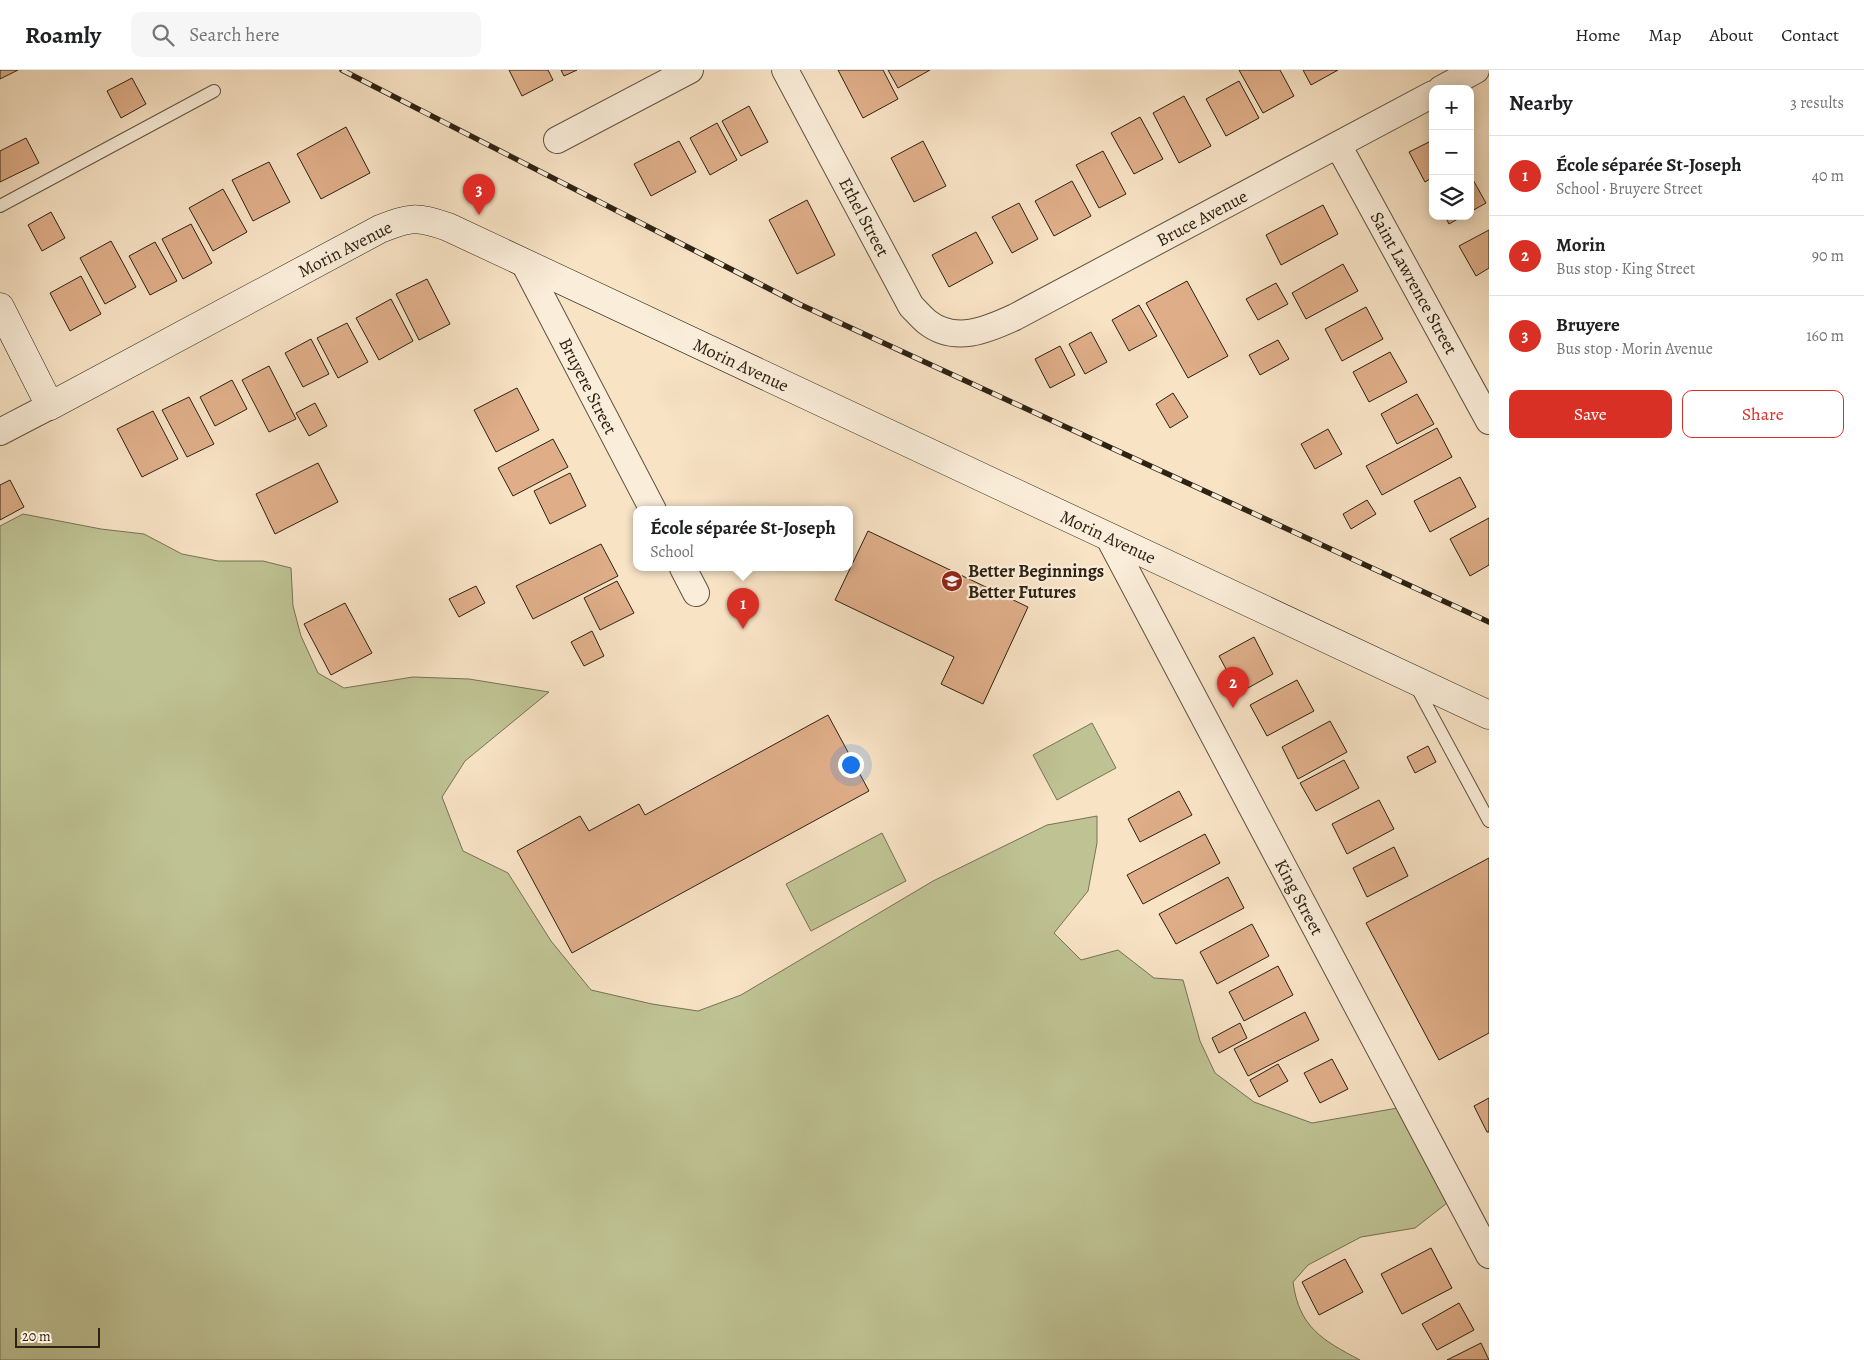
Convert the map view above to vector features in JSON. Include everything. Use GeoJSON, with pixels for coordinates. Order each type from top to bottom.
{"type":"FeatureCollection","features":[{"type":"Feature","properties":{"kind":"street"},"geometry":{"type":"LineString","coordinates":[[557,140],[690,70]]}},
{"type":"Feature","properties":{"kind":"street","name":"Ethel Street"},"geometry":{"type":"LineString","coordinates":[[785,70],[911,306],[928,323],[948,333],[968,334]]}},
{"type":"Feature","properties":{"kind":"street"},"geometry":{"type":"LineString","coordinates":[[1449,85],[1476,70]]}},
{"type":"Feature","properties":{"kind":"street","name":"Bruce Avenue"},"geometry":{"type":"LineString","coordinates":[[968,334],[993,327],[1016,317],[1429,96]]}},
{"type":"Feature","properties":{"kind":"street","name":"Saint Lawrence Street"},"geometry":{"type":"LineString","coordinates":[[1338,145],[1489,421]]}},
{"type":"Feature","properties":{"kind":"street","name":"Morin Avenue"},"geometry":{"type":"LineString","coordinates":[[0,432],[380,229],[404,220],[424,219],[448,227],[1489,716]]}},
{"type":"Feature","properties":{"kind":"street","name":"Bruyere Street"},"geometry":{"type":"LineString","coordinates":[[524,263],[651,506]]}},
{"type":"Feature","properties":{"kind":"street"},"geometry":{"type":"LineString","coordinates":[[0,307],[50,406]]}},
{"type":"Feature","properties":{"kind":"street","name":"King Street"},"geometry":{"type":"LineString","coordinates":[[1109,538],[1489,1255]]}},
{"type":"Feature","properties":{"kind":"street"},"geometry":{"type":"LineString","coordinates":[[685,571],[696,593]]}},
{"type":"Feature","properties":{"kind":"lane"},"geometry":{"type":"LineString","coordinates":[[0,206],[214,92]]}},
{"type":"Feature","properties":{"kind":"lane"},"geometry":{"type":"LineString","coordinates":[[1413,680],[1489,821]]}},
{"type":"Feature","properties":{"kind":"green space"},"geometry":{"type":"Polygon","coordinates":[[[23,514],[101,529],[144,534],[182,554],[218,561],[263,561],[291,568],[293,606],[301,636],[318,673],[344,688],[413,677],[469,679],[549,692],[465,761],[442,797],[463,851],[508,873],[551,941],[591,990],[652,1004],[698,1011],[741,995],[933,881],[1047,825],[1097,816],[1097,843],[1088,891],[1054,933],[1081,960],[1118,950],[1154,978],[1183,980],[1200,1041],[1215,1073],[1254,1102],[1312,1123],[1409,1106],[1456,1196],[1415,1228],[1361,1237],[1308,1265],[1293,1282],[1301,1310],[1314,1330],[1334,1346],[1360,1360],[0,1360],[0,526],[23,514]]]}},
{"type":"Feature","properties":{"kind":"green space"},"geometry":{"type":"Polygon","coordinates":[[[1092,723],[1116,768],[1057,800],[1033,755],[1092,723]]]}},
{"type":"Feature","properties":{"kind":"green space"},"geometry":{"type":"Polygon","coordinates":[[[882,833],[906,881],[811,931],[786,884],[882,833]]]}},
{"type":"Feature","properties":{"kind":"building"},"geometry":{"type":"Polygon","coordinates":[[[0,70],[18,70],[0,79],[0,70]]]}},
{"type":"Feature","properties":{"kind":"building"},"geometry":{"type":"Polygon","coordinates":[[[509,70],[548,70],[553,80],[522,96],[509,70]]]}},
{"type":"Feature","properties":{"kind":"building"},"geometry":{"type":"Polygon","coordinates":[[[561,70],[577,70],[564,76],[561,70]]]}},
{"type":"Feature","properties":{"kind":"building"},"geometry":{"type":"Polygon","coordinates":[[[838,70],[883,70],[898,99],[863,118],[838,70]]]}},
{"type":"Feature","properties":{"kind":"building"},"geometry":{"type":"Polygon","coordinates":[[[888,70],[930,70],[898,88],[888,70]]]}},
{"type":"Feature","properties":{"kind":"building"},"geometry":{"type":"Polygon","coordinates":[[[1239,70],[1280,70],[1294,96],[1263,113],[1239,70]]]}},
{"type":"Feature","properties":{"kind":"building"},"geometry":{"type":"Polygon","coordinates":[[[1303,70],[1338,70],[1311,85],[1303,70]]]}},
{"type":"Feature","properties":{"kind":"building"},"geometry":{"type":"Polygon","coordinates":[[[132,78],[146,104],[121,118],[107,91],[132,78]]]}},
{"type":"Feature","properties":{"kind":"building"},"geometry":{"type":"Polygon","coordinates":[[[1239,81],[1259,118],[1226,136],[1206,99],[1239,81]]]}},
{"type":"Feature","properties":{"kind":"building"},"geometry":{"type":"Polygon","coordinates":[[[1184,96],[1211,146],[1179,163],[1153,113],[1184,96]]]}},
{"type":"Feature","properties":{"kind":"building"},"geometry":{"type":"Polygon","coordinates":[[[749,106],[768,142],[741,156],[722,121],[749,106]]]}},
{"type":"Feature","properties":{"kind":"building"},"geometry":{"type":"Polygon","coordinates":[[[1140,117],[1163,159],[1134,174],[1111,133],[1140,117]]]}},
{"type":"Feature","properties":{"kind":"building"},"geometry":{"type":"Polygon","coordinates":[[[717,123],[737,160],[710,175],[690,138],[717,123]]]}},
{"type":"Feature","properties":{"kind":"building"},"geometry":{"type":"Polygon","coordinates":[[[346,127],[370,173],[321,199],[297,154],[346,127]]]}},
{"type":"Feature","properties":{"kind":"building"},"geometry":{"type":"Polygon","coordinates":[[[26,138],[39,163],[0,182],[0,151],[26,138]]]}},
{"type":"Feature","properties":{"kind":"building"},"geometry":{"type":"Polygon","coordinates":[[[679,141],[696,172],[651,196],[634,164],[679,141]]]}},
{"type":"Feature","properties":{"kind":"building"},"geometry":{"type":"Polygon","coordinates":[[[923,141],[946,186],[914,202],[891,158],[923,141]]]}},
{"type":"Feature","properties":{"kind":"building"},"geometry":{"type":"Polygon","coordinates":[[[1429,142],[1429,180],[1425,182],[1409,152],[1429,142]]]}},
{"type":"Feature","properties":{"kind":"building"},"geometry":{"type":"Polygon","coordinates":[[[1103,151],[1126,194],[1099,208],[1076,165],[1103,151]]]}},
{"type":"Feature","properties":{"kind":"building"},"geometry":{"type":"Polygon","coordinates":[[[269,162],[290,202],[253,221],[232,180],[269,162]]]}},
{"type":"Feature","properties":{"kind":"building"},"geometry":{"type":"Polygon","coordinates":[[[1072,181],[1091,216],[1054,236],[1035,201],[1072,181]]]}},
{"type":"Feature","properties":{"kind":"building"},"geometry":{"type":"Polygon","coordinates":[[[1474,182],[1486,203],[1474,210],[1474,182]]]}},
{"type":"Feature","properties":{"kind":"building"},"geometry":{"type":"Polygon","coordinates":[[[223,189],[247,232],[213,251],[189,208],[223,189]]]}},
{"type":"Feature","properties":{"kind":"building"},"geometry":{"type":"Polygon","coordinates":[[[807,200],[835,255],[797,274],[769,220],[807,200]]]}},
{"type":"Feature","properties":{"kind":"building"},"geometry":{"type":"Polygon","coordinates":[[[1019,203],[1038,239],[1012,253],[992,217],[1019,203]]]}},
{"type":"Feature","properties":{"kind":"building"},"geometry":{"type":"Polygon","coordinates":[[[1323,205],[1338,234],[1281,265],[1266,235],[1323,205]]]}},
{"type":"Feature","properties":{"kind":"building"},"geometry":{"type":"Polygon","coordinates":[[[51,212],[65,238],[42,251],[28,225],[51,212]]]}},
{"type":"Feature","properties":{"kind":"building"},"geometry":{"type":"Polygon","coordinates":[[[1447,220],[1456,220],[1449,224],[1447,220]]]}},
{"type":"Feature","properties":{"kind":"building"},"geometry":{"type":"Polygon","coordinates":[[[191,224],[212,263],[183,279],[162,239],[191,224]]]}},
{"type":"Feature","properties":{"kind":"building"},"geometry":{"type":"Polygon","coordinates":[[[1489,230],[1489,268],[1476,276],[1459,246],[1489,230]]]}},
{"type":"Feature","properties":{"kind":"building"},"geometry":{"type":"Polygon","coordinates":[[[976,232],[993,263],[949,287],[932,255],[976,232]]]}},
{"type":"Feature","properties":{"kind":"building"},"geometry":{"type":"Polygon","coordinates":[[[111,241],[136,287],[105,304],[80,258],[111,241]]]}},
{"type":"Feature","properties":{"kind":"building"},"geometry":{"type":"Polygon","coordinates":[[[155,242],[177,281],[150,295],[129,256],[155,242]]]}},
{"type":"Feature","properties":{"kind":"building"},"geometry":{"type":"Polygon","coordinates":[[[1343,264],[1358,291],[1306,319],[1292,293],[1343,264]]]}},
{"type":"Feature","properties":{"kind":"building"},"geometry":{"type":"Polygon","coordinates":[[[81,276],[101,314],[70,331],[50,293],[81,276]]]}},
{"type":"Feature","properties":{"kind":"building"},"geometry":{"type":"Polygon","coordinates":[[[427,279],[450,324],[419,340],[396,294],[427,279]]]}},
{"type":"Feature","properties":{"kind":"building"},"geometry":{"type":"Polygon","coordinates":[[[1187,281],[1228,356],[1188,378],[1146,303],[1187,281]]]}},
{"type":"Feature","properties":{"kind":"building"},"geometry":{"type":"Polygon","coordinates":[[[1276,283],[1288,304],[1258,320],[1246,299],[1276,283]]]}},
{"type":"Feature","properties":{"kind":"building"},"geometry":{"type":"Polygon","coordinates":[[[391,299],[413,341],[379,360],[356,318],[391,299]]]}},
{"type":"Feature","properties":{"kind":"building"},"geometry":{"type":"Polygon","coordinates":[[[1139,305],[1157,336],[1129,351],[1112,320],[1139,305]]]}},
{"type":"Feature","properties":{"kind":"building"},"geometry":{"type":"Polygon","coordinates":[[[1366,307],[1383,339],[1342,361],[1325,329],[1366,307]]]}},
{"type":"Feature","properties":{"kind":"building"},"geometry":{"type":"Polygon","coordinates":[[[347,323],[368,362],[338,378],[317,338],[347,323]]]}},
{"type":"Feature","properties":{"kind":"building"},"geometry":{"type":"Polygon","coordinates":[[[1091,332],[1107,362],[1085,374],[1069,344],[1091,332]]]}},
{"type":"Feature","properties":{"kind":"building"},"geometry":{"type":"Polygon","coordinates":[[[311,339],[329,374],[303,387],[285,353],[311,339]]]}},
{"type":"Feature","properties":{"kind":"building"},"geometry":{"type":"Polygon","coordinates":[[[1278,340],[1289,359],[1260,375],[1249,355],[1278,340]]]}},
{"type":"Feature","properties":{"kind":"building"},"geometry":{"type":"Polygon","coordinates":[[[1060,346],[1075,375],[1050,388],[1035,359],[1060,346]]]}},
{"type":"Feature","properties":{"kind":"building"},"geometry":{"type":"Polygon","coordinates":[[[1390,352],[1407,382],[1369,402],[1353,372],[1390,352]]]}},
{"type":"Feature","properties":{"kind":"building"},"geometry":{"type":"Polygon","coordinates":[[[269,366],[296,419],[269,432],[242,380],[269,366]]]}},
{"type":"Feature","properties":{"kind":"building"},"geometry":{"type":"Polygon","coordinates":[[[232,380],[247,409],[215,426],[200,397],[232,380]]]}},
{"type":"Feature","properties":{"kind":"building"},"geometry":{"type":"Polygon","coordinates":[[[517,388],[539,430],[496,452],[474,410],[517,388]]]}},
{"type":"Feature","properties":{"kind":"building"},"geometry":{"type":"Polygon","coordinates":[[[1173,393],[1188,417],[1170,428],[1156,404],[1173,393]]]}},
{"type":"Feature","properties":{"kind":"building"},"geometry":{"type":"Polygon","coordinates":[[[1417,394],[1434,424],[1397,444],[1381,414],[1417,394]]]}},
{"type":"Feature","properties":{"kind":"building"},"geometry":{"type":"Polygon","coordinates":[[[189,397],[214,444],[187,457],[162,410],[189,397]]]}},
{"type":"Feature","properties":{"kind":"building"},"geometry":{"type":"Polygon","coordinates":[[[315,403],[327,426],[309,436],[296,413],[315,403]]]}},
{"type":"Feature","properties":{"kind":"building"},"geometry":{"type":"Polygon","coordinates":[[[153,411],[178,459],[142,477],[117,429],[153,411]]]}},
{"type":"Feature","properties":{"kind":"building"},"geometry":{"type":"Polygon","coordinates":[[[1437,428],[1452,457],[1382,495],[1366,466],[1437,428]]]}},
{"type":"Feature","properties":{"kind":"building"},"geometry":{"type":"Polygon","coordinates":[[[1328,429],[1342,454],[1315,469],[1301,444],[1328,429]]]}},
{"type":"Feature","properties":{"kind":"building"},"geometry":{"type":"Polygon","coordinates":[[[553,439],[568,467],[513,496],[498,468],[553,439]]]}},
{"type":"Feature","properties":{"kind":"building"},"geometry":{"type":"Polygon","coordinates":[[[318,463],[338,502],[275,534],[256,494],[318,463]]]}},
{"type":"Feature","properties":{"kind":"building"},"geometry":{"type":"Polygon","coordinates":[[[570,473],[586,506],[550,524],[534,491],[570,473]]]}},
{"type":"Feature","properties":{"kind":"building"},"geometry":{"type":"Polygon","coordinates":[[[1460,477],[1476,507],[1430,532],[1414,501],[1460,477]]]}},
{"type":"Feature","properties":{"kind":"building"},"geometry":{"type":"Polygon","coordinates":[[[10,480],[24,507],[0,520],[0,485],[10,480]]]}},
{"type":"Feature","properties":{"kind":"building"},"geometry":{"type":"Polygon","coordinates":[[[1367,500],[1376,514],[1351,529],[1343,514],[1367,500]]]}},
{"type":"Feature","properties":{"kind":"building"},"geometry":{"type":"Polygon","coordinates":[[[1489,518],[1489,565],[1470,576],[1450,539],[1489,518]]]}},
{"type":"Feature","properties":{"kind":"building"},"geometry":{"type":"Polygon","coordinates":[[[868,531],[1028,607],[983,704],[941,684],[954,657],[835,600],[849,571],[853,571],[853,562],[868,531]]]}},
{"type":"Feature","properties":{"kind":"building"},"geometry":{"type":"Polygon","coordinates":[[[601,544],[618,576],[533,619],[516,586],[601,544]]]}},
{"type":"Feature","properties":{"kind":"building"},"geometry":{"type":"Polygon","coordinates":[[[617,581],[634,613],[600,630],[584,598],[617,581]]]}},
{"type":"Feature","properties":{"kind":"building"},"geometry":{"type":"Polygon","coordinates":[[[476,586],[485,603],[459,617],[449,599],[476,586]]]}},
{"type":"Feature","properties":{"kind":"building"},"geometry":{"type":"Polygon","coordinates":[[[345,603],[372,653],[331,675],[304,624],[345,603]]]}},
{"type":"Feature","properties":{"kind":"building"},"geometry":{"type":"Polygon","coordinates":[[[592,631],[604,656],[584,666],[571,642],[592,631]]]}},
{"type":"Feature","properties":{"kind":"building"},"geometry":{"type":"Polygon","coordinates":[[[1254,637],[1273,674],[1239,693],[1219,656],[1254,637]]]}},
{"type":"Feature","properties":{"kind":"building"},"geometry":{"type":"Polygon","coordinates":[[[1297,680],[1314,711],[1267,736],[1250,705],[1297,680]]]}},
{"type":"Feature","properties":{"kind":"building"},"geometry":{"type":"Polygon","coordinates":[[[828,715],[869,791],[572,953],[517,851],[580,816],[589,831],[639,804],[645,815],[828,715]]]}},
{"type":"Feature","properties":{"kind":"building"},"geometry":{"type":"Polygon","coordinates":[[[1330,721],[1347,752],[1298,779],[1282,747],[1330,721]]]}},
{"type":"Feature","properties":{"kind":"building"},"geometry":{"type":"Polygon","coordinates":[[[1428,746],[1436,762],[1415,773],[1407,757],[1428,746]]]}},
{"type":"Feature","properties":{"kind":"building"},"geometry":{"type":"Polygon","coordinates":[[[1344,760],[1359,788],[1316,811],[1300,783],[1344,760]]]}},
{"type":"Feature","properties":{"kind":"building"},"geometry":{"type":"Polygon","coordinates":[[[1179,791],[1192,815],[1140,842],[1128,819],[1179,791]]]}},
{"type":"Feature","properties":{"kind":"building"},"geometry":{"type":"Polygon","coordinates":[[[1379,800],[1394,829],[1347,854],[1332,824],[1379,800]]]}},
{"type":"Feature","properties":{"kind":"building"},"geometry":{"type":"Polygon","coordinates":[[[1205,834],[1220,863],[1143,904],[1127,875],[1205,834]]]}},
{"type":"Feature","properties":{"kind":"building"},"geometry":{"type":"Polygon","coordinates":[[[1394,847],[1408,876],[1367,897],[1353,868],[1394,847]]]}},
{"type":"Feature","properties":{"kind":"building"},"geometry":{"type":"Polygon","coordinates":[[[1489,858],[1489,1033],[1439,1060],[1366,923],[1489,858]]]}},
{"type":"Feature","properties":{"kind":"building"},"geometry":{"type":"Polygon","coordinates":[[[1228,877],[1244,908],[1176,944],[1159,914],[1228,877]]]}},
{"type":"Feature","properties":{"kind":"building"},"geometry":{"type":"Polygon","coordinates":[[[1252,924],[1269,956],[1217,984],[1200,952],[1252,924]]]}},
{"type":"Feature","properties":{"kind":"building"},"geometry":{"type":"Polygon","coordinates":[[[1278,966],[1293,995],[1244,1021],[1229,992],[1278,966]]]}},
{"type":"Feature","properties":{"kind":"building"},"geometry":{"type":"Polygon","coordinates":[[[1305,1012],[1319,1040],[1248,1076],[1234,1049],[1305,1012]]]}},
{"type":"Feature","properties":{"kind":"building"},"geometry":{"type":"Polygon","coordinates":[[[1240,1023],[1247,1038],[1219,1053],[1212,1038],[1240,1023]]]}},
{"type":"Feature","properties":{"kind":"building"},"geometry":{"type":"Polygon","coordinates":[[[1332,1059],[1348,1089],[1320,1103],[1304,1073],[1332,1059]]]}},
{"type":"Feature","properties":{"kind":"building"},"geometry":{"type":"Polygon","coordinates":[[[1278,1064],[1288,1081],[1259,1097],[1250,1080],[1278,1064]]]}},
{"type":"Feature","properties":{"kind":"building"},"geometry":{"type":"Polygon","coordinates":[[[1489,1098],[1489,1132],[1487,1132],[1474,1106],[1489,1098]]]}},
{"type":"Feature","properties":{"kind":"building"},"geometry":{"type":"Polygon","coordinates":[[[1431,1248],[1452,1288],[1402,1314],[1381,1274],[1431,1248]]]}},
{"type":"Feature","properties":{"kind":"building"},"geometry":{"type":"Polygon","coordinates":[[[1345,1259],[1363,1292],[1319,1315],[1302,1282],[1345,1259]]]}},
{"type":"Feature","properties":{"kind":"building"},"geometry":{"type":"Polygon","coordinates":[[[1459,1303],[1474,1330],[1437,1350],[1422,1324],[1459,1303]]]}},
{"type":"Feature","properties":{"kind":"building"},"geometry":{"type":"Polygon","coordinates":[[[1481,1343],[1489,1360],[1447,1360],[1481,1343]]]}},
{"type":"Feature","properties":{"kind":"railway"},"geometry":{"type":"LineString","coordinates":[[342,70],[799,304],[1489,622]]}},
{"type":"Feature","properties":{"kind":"place","name":"Bruyere"},"geometry":{"type":"Point","coordinates":[479,215]}},
{"type":"Feature","properties":{"kind":"place","name":"Better Beginnings Better Futures"},"geometry":{"type":"Point","coordinates":[952,581]}},
{"type":"Feature","properties":{"kind":"place","name":"École séparée St-Joseph"},"geometry":{"type":"Point","coordinates":[743,629]}},
{"type":"Feature","properties":{"kind":"place","name":"Morin"},"geometry":{"type":"Point","coordinates":[1233,708]}}]}
